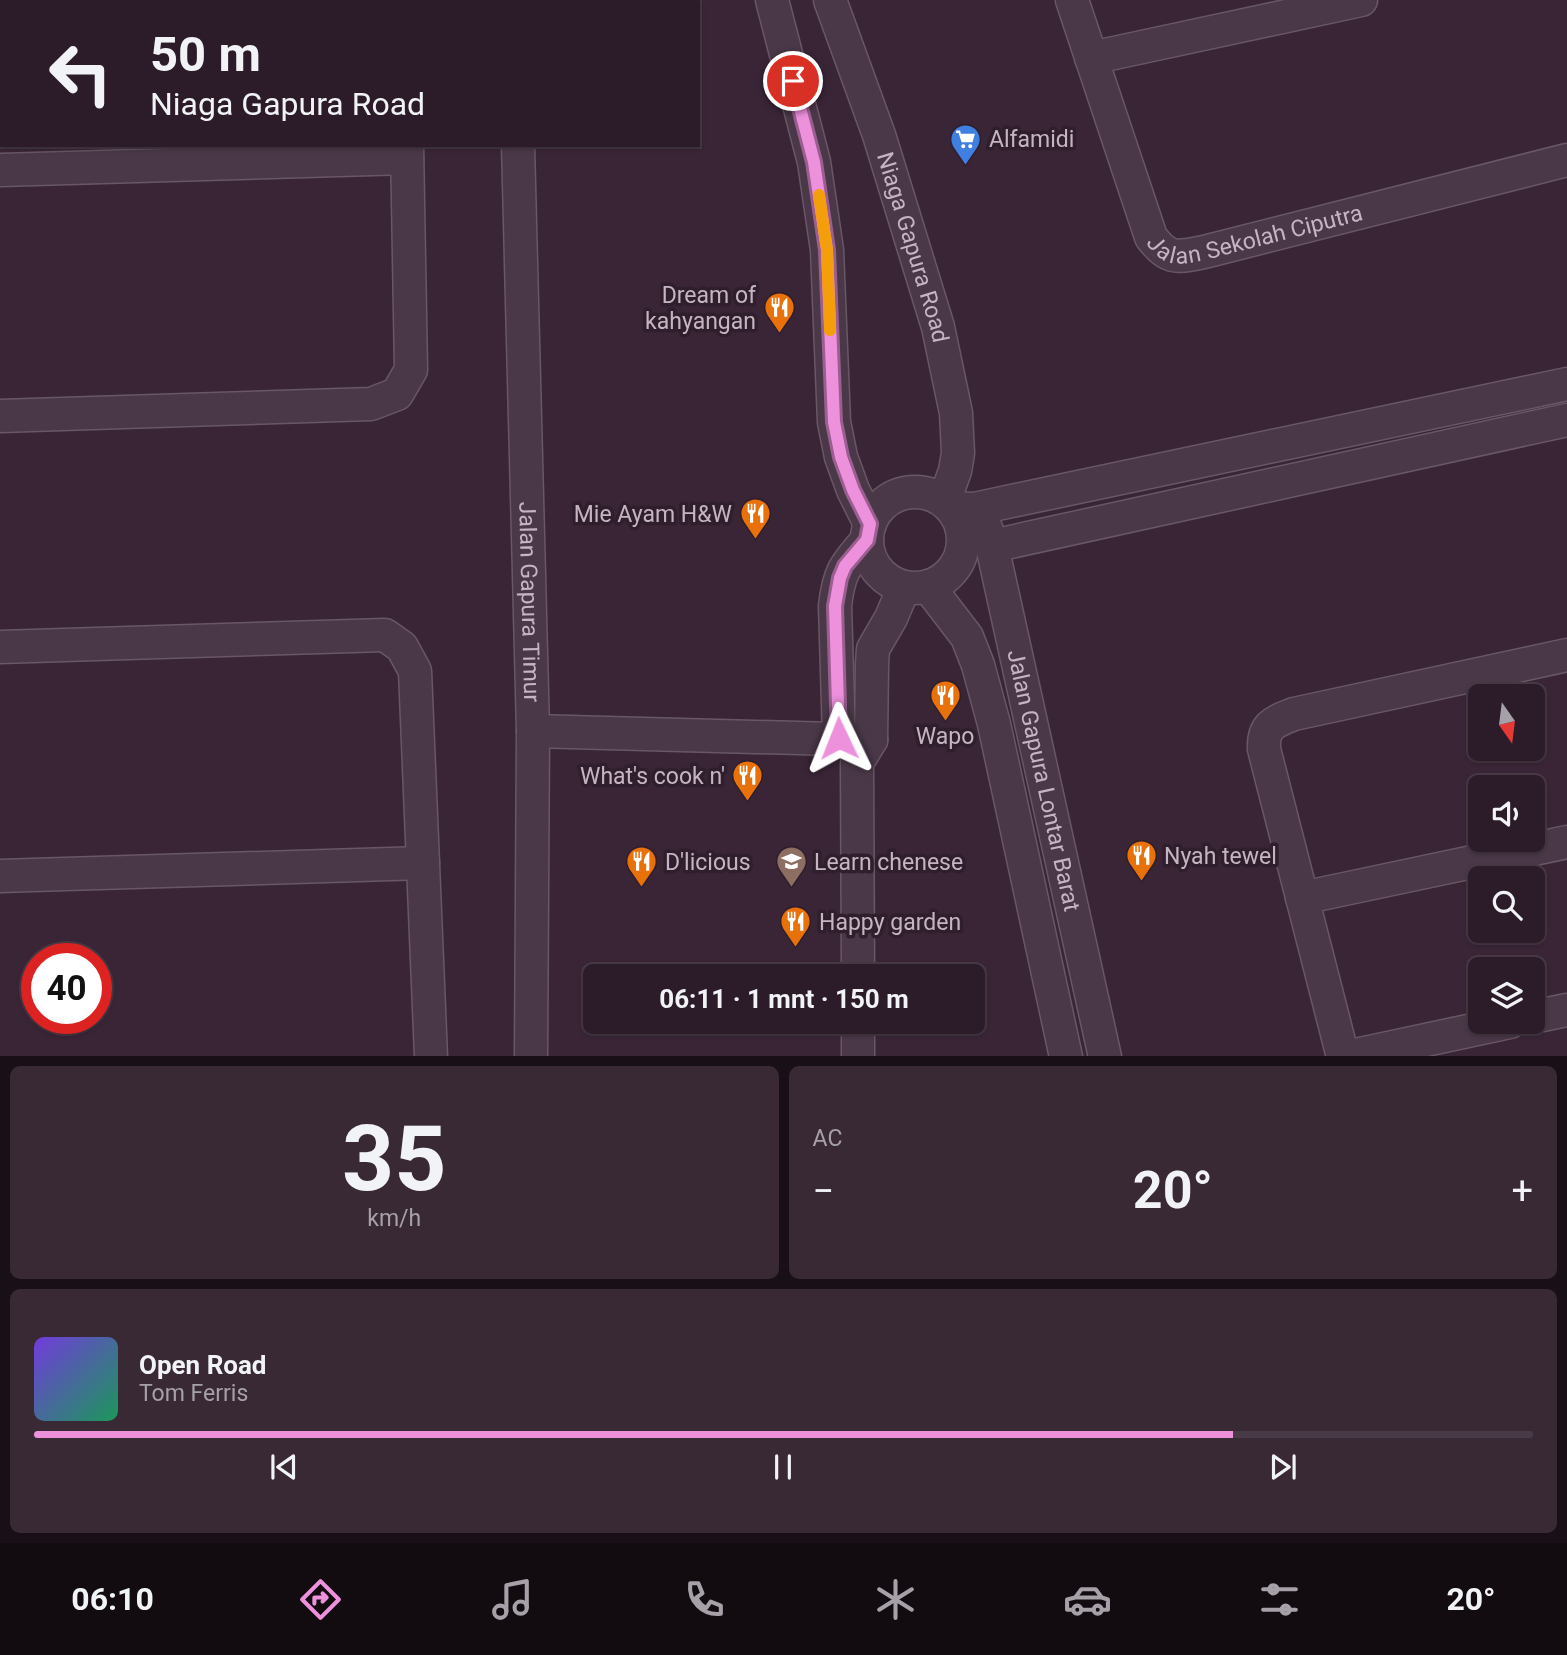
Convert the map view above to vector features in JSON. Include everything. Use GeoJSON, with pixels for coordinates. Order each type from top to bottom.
{"type":"FeatureCollection","features":[{"type":"Feature","properties":{"kind":"street"},"geometry":{"type":"LineString","coordinates":[[772,0],[814,162],[825,236],[834,422],[841,457],[868,532],[869,553],[881,574],[892,582],[916,586],[941,580],[951,572],[963,547],[963,533],[956,506]]}},
{"type":"Feature","properties":{"kind":"street","name":"Niaga Gapura Road"},"geometry":{"type":"LineString","coordinates":[[830,0],[879,135],[938,327],[956,413],[956,506]]}},
{"type":"Feature","properties":{"kind":"street","name":"Jalan Sekolah Ciputra"},"geometry":{"type":"LineString","coordinates":[[1072,0],[1151,237],[1161,249],[1174,256],[1204,252],[1567,160]]}},
{"type":"Feature","properties":{"kind":"street"},"geometry":{"type":"LineString","coordinates":[[1091,58],[1361,0]]}},
{"type":"Feature","properties":{"kind":"street","name":"Jalan Gapura Timur"},"geometry":{"type":"LineString","coordinates":[[518,147],[533,731],[531,1056]]}},
{"type":"Feature","properties":{"kind":"street"},"geometry":{"type":"LineString","coordinates":[[0,170],[407,151],[411,370],[397,394],[371,404],[0,416]]}},
{"type":"Feature","properties":{"kind":"street"},"geometry":{"type":"LineString","coordinates":[[858,964],[856,747],[835,606],[837,588],[845,566],[868,532],[876,512],[887,501],[901,494],[915,492],[930,494],[956,506],[1567,384]]}},
{"type":"Feature","properties":{"kind":"street"},"geometry":{"type":"LineString","coordinates":[[992,546],[1567,419]]}},
{"type":"Feature","properties":{"kind":"street","name":"Jalan Gapura Lontar Barat"},"geometry":{"type":"LineString","coordinates":[[956,506],[985,526],[992,546],[1105,1056]]}},
{"type":"Feature","properties":{"kind":"street"},"geometry":{"type":"LineString","coordinates":[[856,747],[873,649],[891,618],[916,586]]}},
{"type":"Feature","properties":{"kind":"street","name":"Jalan Gapura Lontar Barat"},"geometry":{"type":"LineString","coordinates":[[916,586],[967,637],[978,665],[994,724],[1066,1056]]}},
{"type":"Feature","properties":{"kind":"street"},"geometry":{"type":"LineString","coordinates":[[0,647],[385,635],[402,647],[415,671],[431,1056]]}},
{"type":"Feature","properties":{"kind":"street"},"geometry":{"type":"LineString","coordinates":[[1468,1031],[1345,1056],[1264,749],[1264,737],[1275,722],[1294,714],[1567,655]]}},
{"type":"Feature","properties":{"kind":"street"},"geometry":{"type":"LineString","coordinates":[[533,731],[856,747]]}},
{"type":"Feature","properties":{"kind":"street"},"geometry":{"type":"LineString","coordinates":[[1302,898],[1567,842]]}},
{"type":"Feature","properties":{"kind":"street"},"geometry":{"type":"LineString","coordinates":[[0,876],[423,863]]}},
{"type":"Feature","properties":{"kind":"street"},"geometry":{"type":"LineString","coordinates":[[1545,1015],[1567,1010]]}},
{"type":"Feature","properties":{"kind":"street"},"geometry":{"type":"LineString","coordinates":[[858,1034],[859,1056]]}},
{"type":"Feature","properties":{"kind":"slow traffic"},"geometry":{"type":"LineString","coordinates":[[819,195],[827,250],[830,330]]}},
{"type":"Feature","properties":{"kind":"place","name":"Alfamidi"},"geometry":{"type":"Point","coordinates":[966,166]}},
{"type":"Feature","properties":{"kind":"place","name":"Dream of kahyangan"},"geometry":{"type":"Point","coordinates":[779,335]}},
{"type":"Feature","properties":{"kind":"place","name":"Mie Ayam H&W"},"geometry":{"type":"Point","coordinates":[755,541]}},
{"type":"Feature","properties":{"kind":"place","name":"Wapo"},"geometry":{"type":"Point","coordinates":[945,722]}},
{"type":"Feature","properties":{"kind":"place","name":"What's cook n'"},"geometry":{"type":"Point","coordinates":[748,803]}},
{"type":"Feature","properties":{"kind":"place","name":"Nyah tewel"},"geometry":{"type":"Point","coordinates":[1141,883]}},
{"type":"Feature","properties":{"kind":"place","name":"D'licious"},"geometry":{"type":"Point","coordinates":[642,889]}},
{"type":"Feature","properties":{"kind":"place","name":"Learn chenese"},"geometry":{"type":"Point","coordinates":[791,889]}},
{"type":"Feature","properties":{"kind":"place","name":"Happy garden"},"geometry":{"type":"Point","coordinates":[796,949]}},
{"type":"Feature","properties":{"kind":"route"},"geometry":{"type":"LineString","coordinates":[[793,81],[814,162],[827,250],[834,422],[841,457],[870,524],[867,540],[845,566],[837,588],[835,606],[839,738]]}}]}
